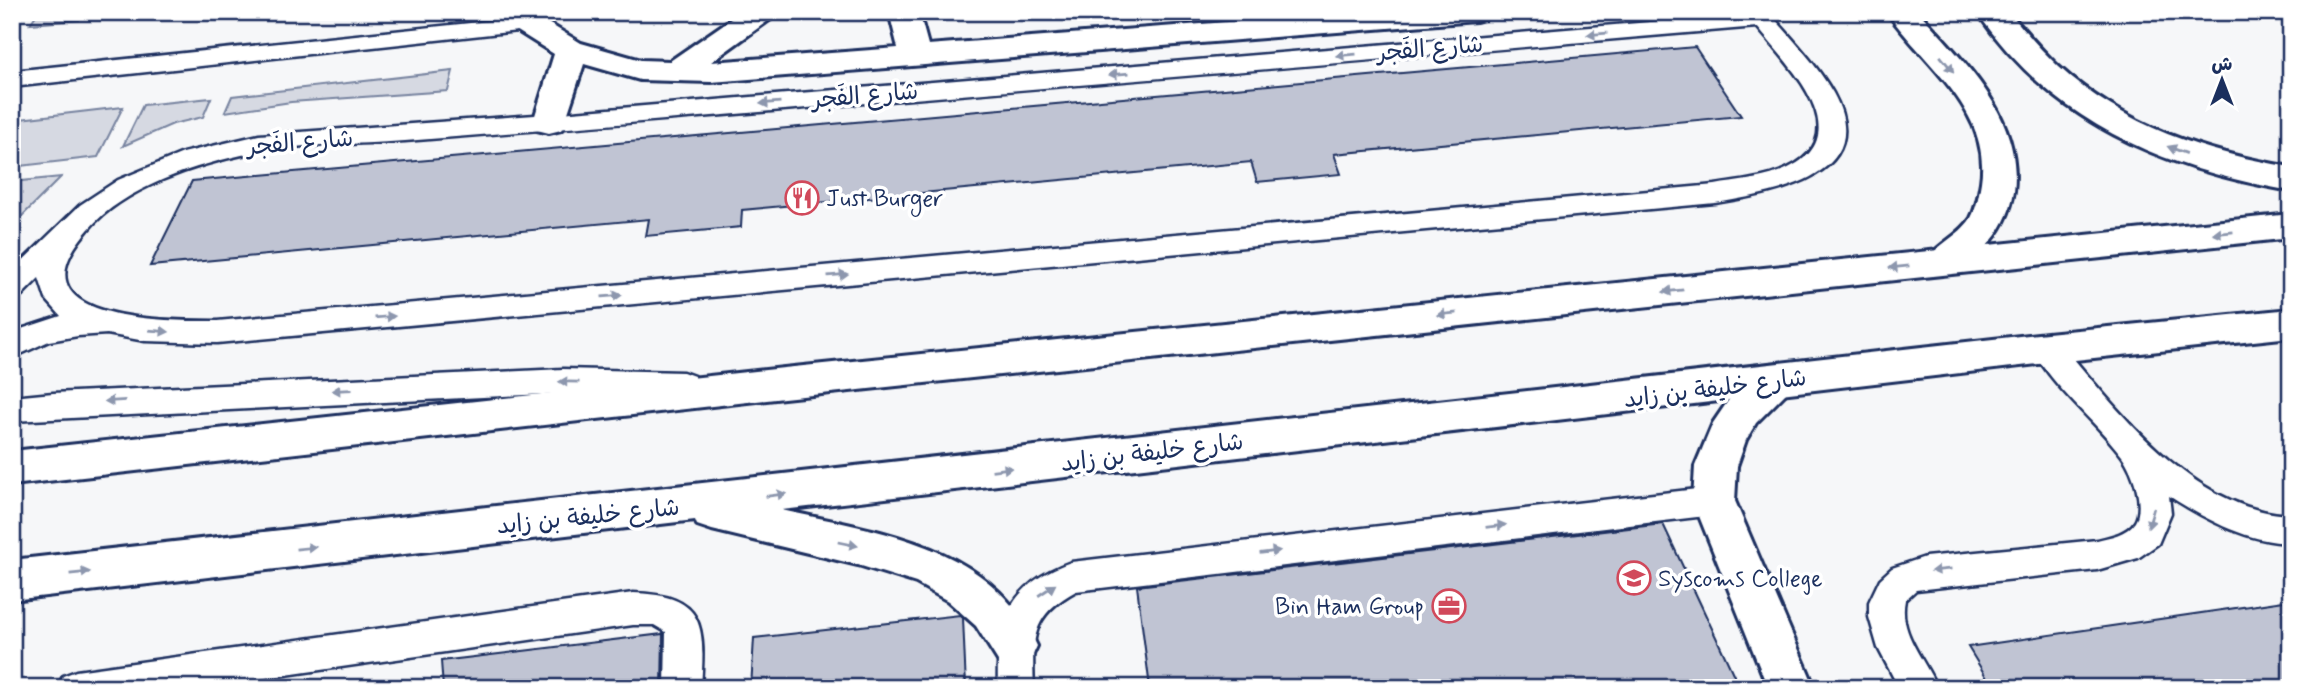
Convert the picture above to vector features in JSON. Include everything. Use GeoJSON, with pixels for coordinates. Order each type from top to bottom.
{"type":"FeatureCollection","features":[{"type":"Feature","properties":{"kind":"main road"},"geometry":{"type":"LineString","coordinates":[[674,73],[761,12]]}},
{"type":"Feature","properties":{"kind":"main road"},"geometry":{"type":"LineString","coordinates":[[904,12],[916,56]]}},
{"type":"Feature","properties":{"kind":"main road"},"geometry":{"type":"LineString","coordinates":[[518,18],[570,50],[640,70],[674,73],[1476,12]]}},
{"type":"Feature","properties":{"kind":"main road"},"geometry":{"type":"LineString","coordinates":[[1902,12],[1983,112],[1994,136],[1999,161],[2000,185],[1993,208],[1981,230],[1943,263]]}},
{"type":"Feature","properties":{"kind":"main road"},"geometry":{"type":"LineString","coordinates":[[1992,12],[2050,76],[2103,115],[2136,133],[2198,158],[2249,172],[2291,179]]}},
{"type":"Feature","properties":{"kind":"main road"},"geometry":{"type":"LineString","coordinates":[[548,122],[569,61],[570,50]]}},
{"type":"Feature","properties":{"kind":"main road"},"geometry":{"type":"LineString","coordinates":[[12,468],[784,383],[2291,226]]}},
{"type":"Feature","properties":{"kind":"main road","name":"شارع خليفة بن زايد"},"geometry":{"type":"LineString","coordinates":[[12,580],[2047,348],[2291,323]]}},
{"type":"Feature","properties":{"kind":"main road"},"geometry":{"type":"LineString","coordinates":[[1773,381],[1742,412],[1727,435],[1716,466],[1714,501],[1792,688]]}},
{"type":"Feature","properties":{"kind":"main road"},"geometry":{"type":"LineString","coordinates":[[686,505],[858,546],[928,567],[964,587],[992,612],[1014,646]]}},
{"type":"Feature","properties":{"kind":"lane","name":"شارع الفَجر"},"geometry":{"type":"LineString","coordinates":[[12,288],[92,210],[143,180],[222,150],[259,143],[548,122],[1759,16]]}},
{"type":"Feature","properties":{"kind":"lane"},"geometry":{"type":"LineString","coordinates":[[12,347],[40,331],[63,326],[217,332],[1715,194],[1769,184],[1799,174],[1818,161],[1830,147],[1833,124],[1825,99],[1759,16]]}},
{"type":"Feature","properties":{"kind":"lane"},"geometry":{"type":"LineString","coordinates":[[12,79],[518,18]]}},
{"type":"Feature","properties":{"kind":"lane"},"geometry":{"type":"LineString","coordinates":[[78,223],[52,268],[54,287],[62,303],[84,316],[113,326]]}},
{"type":"Feature","properties":{"kind":"lane"},"geometry":{"type":"LineString","coordinates":[[2047,348],[2137,454],[2190,495],[2259,524],[2291,530]]}},
{"type":"Feature","properties":{"kind":"lane"},"geometry":{"type":"LineString","coordinates":[[12,409],[550,382],[784,383]]}},
{"type":"Feature","properties":{"kind":"lane"},"geometry":{"type":"LineString","coordinates":[[12,402],[53,405]]}},
{"type":"Feature","properties":{"kind":"lane"},"geometry":{"type":"LineString","coordinates":[[1919,688],[1894,643],[1885,617],[1889,595],[1903,580],[1925,572],[2097,555],[2126,548],[2146,534],[2155,513],[2152,487],[2137,454]]}},
{"type":"Feature","properties":{"kind":"lane"},"geometry":{"type":"LineString","coordinates":[[1016,688],[1014,646],[1021,620],[1032,601],[1050,587],[1071,577],[1714,501]]}},
{"type":"Feature","properties":{"kind":"lane"},"geometry":{"type":"LineString","coordinates":[[76,688],[634,608],[657,608],[673,613],[683,627],[686,646],[683,688]]}},
{"type":"Feature","properties":{"kind":"shaded area"},"geometry":{"type":"Polygon","coordinates":[[[38,12],[83,12],[79,20],[30,24],[38,12]]]}},
{"type":"Feature","properties":{"kind":"shaded area"},"geometry":{"type":"Polygon","coordinates":[[[453,71],[448,91],[291,102],[225,112],[232,96],[453,71]]]}},
{"type":"Feature","properties":{"kind":"shaded area"},"geometry":{"type":"Polygon","coordinates":[[[211,98],[203,117],[173,124],[123,146],[143,105],[211,98]]]}},
{"type":"Feature","properties":{"kind":"shaded area"},"geometry":{"type":"Polygon","coordinates":[[[123,107],[98,157],[12,167],[12,133],[20,119],[123,107]]]}},
{"type":"Feature","properties":{"kind":"shaded area"},"geometry":{"type":"Polygon","coordinates":[[[61,177],[12,226],[12,182],[61,177]]]}},
{"type":"Feature","properties":{"kind":"building"},"geometry":{"type":"Polygon","coordinates":[[[1695,47],[1741,116],[1334,154],[1341,174],[1257,182],[1251,162],[742,210],[741,227],[646,236],[649,219],[150,266],[192,181],[1695,47]]]}},
{"type":"Feature","properties":{"kind":"building"},"geometry":{"type":"Polygon","coordinates":[[[1663,524],[1737,682],[1690,688],[1150,688],[1137,586],[1663,524]]]}},
{"type":"Feature","properties":{"kind":"building"},"geometry":{"type":"Polygon","coordinates":[[[2291,600],[2291,688],[1993,688],[1968,647],[2291,600]]]}},
{"type":"Feature","properties":{"kind":"building"},"geometry":{"type":"Polygon","coordinates":[[[960,615],[963,618],[966,688],[751,688],[754,638],[960,615]]]}},
{"type":"Feature","properties":{"kind":"building"},"geometry":{"type":"Polygon","coordinates":[[[663,634],[662,688],[443,688],[441,661],[663,634]]]}},
{"type":"Feature","properties":{"kind":"place","name":"Just Burger"},"geometry":{"type":"Point","coordinates":[802,198]}},
{"type":"Feature","properties":{"kind":"place","name":"Syscoms College"},"geometry":{"type":"Point","coordinates":[1634,578]}},
{"type":"Feature","properties":{"kind":"place","name":"Bin Ham Group"},"geometry":{"type":"Point","coordinates":[1449,606]}}]}
